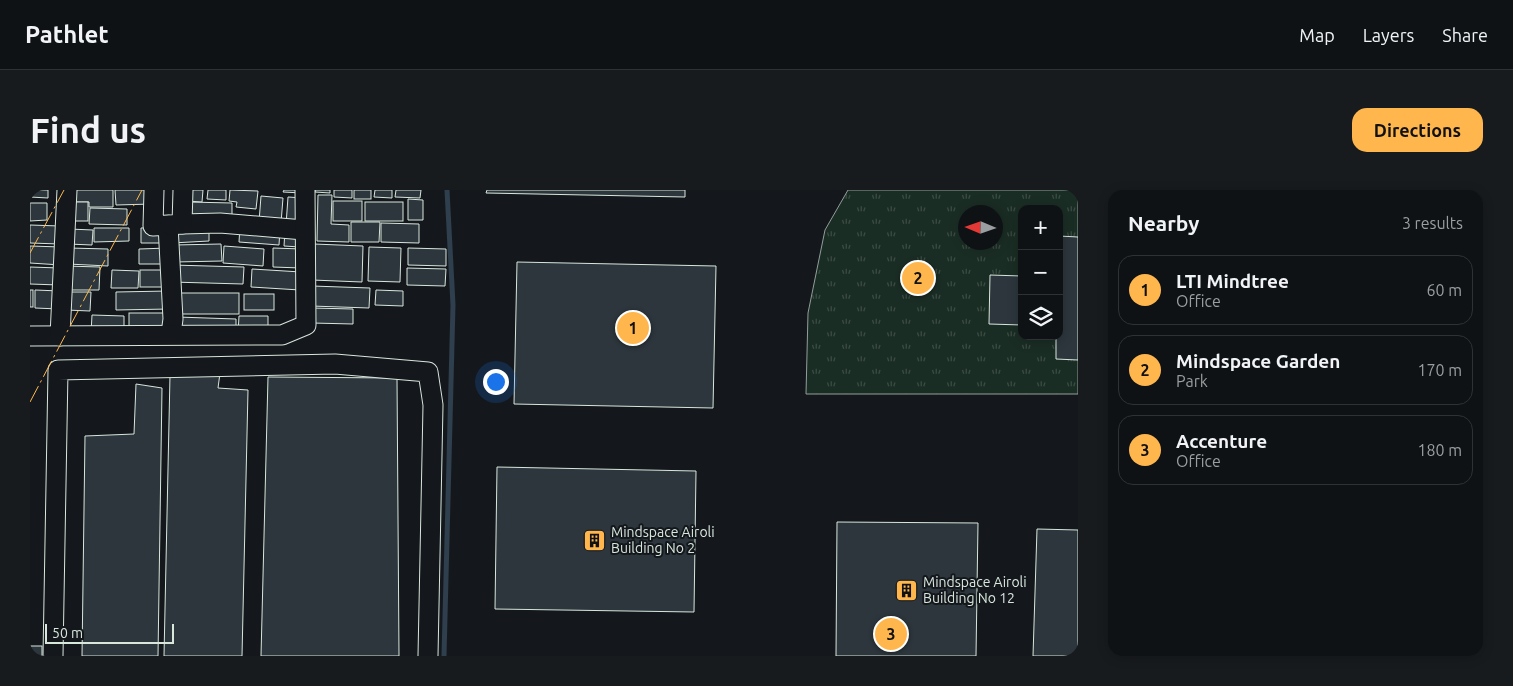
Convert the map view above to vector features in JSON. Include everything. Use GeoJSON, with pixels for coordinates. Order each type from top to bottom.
{"type":"FeatureCollection","features":[{"type":"Feature","properties":{"kind":"street"},"geometry":{"type":"LineString","coordinates":[[60,336],[67,190]]}},
{"type":"Feature","properties":{"kind":"street"},"geometry":{"type":"LineString","coordinates":[[154,190],[153,226],[220,222],[304,230]]}},
{"type":"Feature","properties":{"kind":"street"},"geometry":{"type":"LineString","coordinates":[[171,334],[175,224],[184,190]]}},
{"type":"Feature","properties":{"kind":"street"},"geometry":{"type":"LineString","coordinates":[[30,336],[282,334],[306,325],[305,190]]}},
{"type":"Feature","properties":{"kind":"street"},"geometry":{"type":"LineString","coordinates":[[53,656],[58,370],[335,364],[428,372],[433,405],[428,656]]}},
{"type":"Feature","properties":{"kind":"green space"},"geometry":{"type":"Polygon","coordinates":[[[848,190],[1078,190],[1078,394],[806,394],[808,313],[825,230],[848,190]]]}},
{"type":"Feature","properties":{"kind":"building"},"geometry":{"type":"Polygon","coordinates":[[[30,190],[48,190],[48,198],[30,197],[30,190]]]}},
{"type":"Feature","properties":{"kind":"building"},"geometry":{"type":"Polygon","coordinates":[[[68,190],[113,190],[113,207],[89,207],[89,202],[68,202],[68,190]]]}},
{"type":"Feature","properties":{"kind":"building"},"geometry":{"type":"Polygon","coordinates":[[[115,190],[152,190],[152,204],[116,205],[115,190]]]}},
{"type":"Feature","properties":{"kind":"building"},"geometry":{"type":"Polygon","coordinates":[[[186,190],[203,190],[202,202],[186,201],[186,190]]]}},
{"type":"Feature","properties":{"kind":"building"},"geometry":{"type":"Polygon","coordinates":[[[208,190],[226,190],[226,200],[207,199],[208,190]]]}},
{"type":"Feature","properties":{"kind":"building"},"geometry":{"type":"Polygon","coordinates":[[[230,190],[258,191],[256,209],[236,207],[237,202],[229,201],[230,190]]]}},
{"type":"Feature","properties":{"kind":"building"},"geometry":{"type":"Polygon","coordinates":[[[284,190],[302,190],[302,193],[283,192],[284,190]]]}},
{"type":"Feature","properties":{"kind":"building"},"geometry":{"type":"Polygon","coordinates":[[[315,190],[330,190],[330,193],[315,192],[315,190]]]}},
{"type":"Feature","properties":{"kind":"building"},"geometry":{"type":"Polygon","coordinates":[[[334,190],[352,190],[352,198],[334,197],[334,190]]]}},
{"type":"Feature","properties":{"kind":"building"},"geometry":{"type":"Polygon","coordinates":[[[354,190],[371,190],[371,199],[354,199],[354,190]]]}},
{"type":"Feature","properties":{"kind":"building"},"geometry":{"type":"Polygon","coordinates":[[[375,190],[392,190],[392,198],[374,197],[375,190]]]}},
{"type":"Feature","properties":{"kind":"building"},"geometry":{"type":"Polygon","coordinates":[[[396,190],[421,190],[420,198],[395,197],[396,190]]]}},
{"type":"Feature","properties":{"kind":"building"},"geometry":{"type":"Polygon","coordinates":[[[487,190],[685,190],[685,197],[486,193],[487,190]]]}},
{"type":"Feature","properties":{"kind":"building"},"geometry":{"type":"Polygon","coordinates":[[[318,195],[332,195],[331,224],[349,225],[349,242],[317,241],[318,195]]]}},
{"type":"Feature","properties":{"kind":"building"},"geometry":{"type":"Polygon","coordinates":[[[261,196],[283,198],[281,223],[259,222],[261,196]]]}},
{"type":"Feature","properties":{"kind":"building"},"geometry":{"type":"Polygon","coordinates":[[[288,197],[303,198],[301,226],[286,225],[288,197]]]}},
{"type":"Feature","properties":{"kind":"building"},"geometry":{"type":"Polygon","coordinates":[[[408,199],[423,200],[423,220],[408,220],[408,199]]]}},
{"type":"Feature","properties":{"kind":"building"},"geometry":{"type":"Polygon","coordinates":[[[333,201],[362,201],[362,221],[333,221],[333,201]]]}},
{"type":"Feature","properties":{"kind":"building"},"geometry":{"type":"Polygon","coordinates":[[[69,202],[88,202],[88,221],[69,221],[69,202]]]}},
{"type":"Feature","properties":{"kind":"building"},"geometry":{"type":"Polygon","coordinates":[[[188,202],[232,203],[232,220],[188,219],[188,202]]]}},
{"type":"Feature","properties":{"kind":"building"},"geometry":{"type":"Polygon","coordinates":[[[365,202],[403,202],[403,221],[365,221],[365,202]]]}},
{"type":"Feature","properties":{"kind":"building"},"geometry":{"type":"Polygon","coordinates":[[[30,203],[47,203],[47,220],[30,221],[30,203]]]}},
{"type":"Feature","properties":{"kind":"building"},"geometry":{"type":"Polygon","coordinates":[[[90,208],[127,209],[127,225],[89,224],[90,208]]]}},
{"type":"Feature","properties":{"kind":"building"},"geometry":{"type":"Polygon","coordinates":[[[351,222],[380,222],[379,242],[351,242],[351,222]]]}},
{"type":"Feature","properties":{"kind":"building"},"geometry":{"type":"Polygon","coordinates":[[[381,223],[419,224],[419,243],[381,242],[381,223]]]}},
{"type":"Feature","properties":{"kind":"building"},"geometry":{"type":"Polygon","coordinates":[[[30,225],[60,226],[60,244],[30,243],[30,225]]]}},
{"type":"Feature","properties":{"kind":"building"},"geometry":{"type":"Polygon","coordinates":[[[209,225],[209,241],[172,243],[171,227],[209,225]]]}},
{"type":"Feature","properties":{"kind":"building"},"geometry":{"type":"Polygon","coordinates":[[[240,226],[280,229],[279,245],[239,242],[240,226]]]}},
{"type":"Feature","properties":{"kind":"building"},"geometry":{"type":"Polygon","coordinates":[[[167,227],[168,243],[141,243],[141,228],[167,227]]]}},
{"type":"Feature","properties":{"kind":"building"},"geometry":{"type":"Polygon","coordinates":[[[94,228],[129,228],[129,241],[94,242],[94,228]]]}},
{"type":"Feature","properties":{"kind":"building"},"geometry":{"type":"Polygon","coordinates":[[[69,229],[93,230],[92,245],[68,244],[69,229]]]}},
{"type":"Feature","properties":{"kind":"building"},"geometry":{"type":"Polygon","coordinates":[[[285,230],[302,232],[300,247],[284,246],[285,230]]]}},
{"type":"Feature","properties":{"kind":"building"},"geometry":{"type":"Polygon","coordinates":[[[1063,236],[1078,237],[1078,360],[1056,359],[1056,340],[1063,340],[1063,236]]]}},
{"type":"Feature","properties":{"kind":"building"},"geometry":{"type":"Polygon","coordinates":[[[221,244],[222,261],[175,262],[174,245],[221,244]]]}},
{"type":"Feature","properties":{"kind":"building"},"geometry":{"type":"Polygon","coordinates":[[[314,244],[363,246],[362,282],[312,280],[314,244]]]}},
{"type":"Feature","properties":{"kind":"building"},"geometry":{"type":"Polygon","coordinates":[[[30,246],[62,247],[61,265],[30,263],[30,246]]]}},
{"type":"Feature","properties":{"kind":"building"},"geometry":{"type":"Polygon","coordinates":[[[224,246],[264,249],[263,266],[223,263],[224,246]]]}},
{"type":"Feature","properties":{"kind":"building"},"geometry":{"type":"Polygon","coordinates":[[[369,247],[401,248],[400,282],[368,281],[369,247]]]}},
{"type":"Feature","properties":{"kind":"building"},"geometry":{"type":"Polygon","coordinates":[[[69,248],[108,249],[108,266],[68,264],[69,248]]]}},
{"type":"Feature","properties":{"kind":"building"},"geometry":{"type":"Polygon","coordinates":[[[168,248],[168,264],[139,264],[139,249],[168,248]]]}},
{"type":"Feature","properties":{"kind":"building"},"geometry":{"type":"Polygon","coordinates":[[[273,248],[302,249],[301,268],[273,267],[273,248]]]}},
{"type":"Feature","properties":{"kind":"building"},"geometry":{"type":"Polygon","coordinates":[[[408,248],[446,249],[446,266],[408,265],[408,248]]]}},
{"type":"Feature","properties":{"kind":"building"},"geometry":{"type":"Polygon","coordinates":[[[517,262],[716,266],[713,408],[514,404],[517,262]]]}},
{"type":"Feature","properties":{"kind":"building"},"geometry":{"type":"Polygon","coordinates":[[[172,265],[244,267],[243,284],[171,282],[172,265]]]}},
{"type":"Feature","properties":{"kind":"building"},"geometry":{"type":"Polygon","coordinates":[[[65,266],[100,267],[99,290],[65,290],[65,266]]]}},
{"type":"Feature","properties":{"kind":"building"},"geometry":{"type":"Polygon","coordinates":[[[30,267],[60,268],[59,285],[30,284],[30,267]]]}},
{"type":"Feature","properties":{"kind":"building"},"geometry":{"type":"Polygon","coordinates":[[[407,268],[446,269],[445,286],[407,285],[407,268]]]}},
{"type":"Feature","properties":{"kind":"building"},"geometry":{"type":"Polygon","coordinates":[[[252,269],[301,272],[300,290],[251,287],[252,269]]]}},
{"type":"Feature","properties":{"kind":"building"},"geometry":{"type":"Polygon","coordinates":[[[112,270],[139,271],[138,288],[111,288],[112,270]]]}},
{"type":"Feature","properties":{"kind":"building"},"geometry":{"type":"Polygon","coordinates":[[[140,270],[167,270],[167,287],[140,287],[140,270]]]}},
{"type":"Feature","properties":{"kind":"building"},"geometry":{"type":"Polygon","coordinates":[[[990,275],[1018,276],[1018,325],[989,324],[990,275]]]}},
{"type":"Feature","properties":{"kind":"building"},"geometry":{"type":"Polygon","coordinates":[[[312,286],[370,288],[369,308],[311,306],[312,286]]]}},
{"type":"Feature","properties":{"kind":"building"},"geometry":{"type":"Polygon","coordinates":[[[30,290],[33,290],[33,307],[30,307],[30,290]]]}},
{"type":"Feature","properties":{"kind":"building"},"geometry":{"type":"Polygon","coordinates":[[[35,290],[60,291],[59,309],[35,308],[35,290]]]}},
{"type":"Feature","properties":{"kind":"building"},"geometry":{"type":"Polygon","coordinates":[[[376,290],[403,291],[403,306],[375,305],[376,290]]]}},
{"type":"Feature","properties":{"kind":"building"},"geometry":{"type":"Polygon","coordinates":[[[168,291],[169,309],[116,310],[116,292],[168,291]]]}},
{"type":"Feature","properties":{"kind":"building"},"geometry":{"type":"Polygon","coordinates":[[[66,292],[91,292],[90,311],[66,310],[66,292]]]}},
{"type":"Feature","properties":{"kind":"building"},"geometry":{"type":"Polygon","coordinates":[[[177,293],[239,293],[239,314],[177,314],[177,293]]]}},
{"type":"Feature","properties":{"kind":"building"},"geometry":{"type":"Polygon","coordinates":[[[244,294],[274,294],[274,310],[244,310],[244,294]]]}},
{"type":"Feature","properties":{"kind":"building"},"geometry":{"type":"Polygon","coordinates":[[[312,308],[353,309],[353,324],[312,323],[312,308]]]}},
{"type":"Feature","properties":{"kind":"building"},"geometry":{"type":"Polygon","coordinates":[[[129,313],[170,313],[170,331],[129,331],[129,313]]]}},
{"type":"Feature","properties":{"kind":"building"},"geometry":{"type":"Polygon","coordinates":[[[92,315],[124,316],[124,333],[91,333],[92,315]]]}},
{"type":"Feature","properties":{"kind":"building"},"geometry":{"type":"Polygon","coordinates":[[[239,316],[268,316],[268,334],[238,333],[239,316]]]}},
{"type":"Feature","properties":{"kind":"building"},"geometry":{"type":"Polygon","coordinates":[[[177,317],[236,319],[236,333],[177,331],[177,317]]]}},
{"type":"Feature","properties":{"kind":"building"},"geometry":{"type":"Polygon","coordinates":[[[220,373],[218,388],[248,390],[242,656],[164,656],[170,375],[220,373]]]}},
{"type":"Feature","properties":{"kind":"building"},"geometry":{"type":"Polygon","coordinates":[[[268,377],[397,378],[399,656],[261,656],[268,377]]]}},
{"type":"Feature","properties":{"kind":"building"},"geometry":{"type":"Polygon","coordinates":[[[136,384],[162,388],[158,656],[82,656],[85,436],[134,434],[136,384]]]}},
{"type":"Feature","properties":{"kind":"building","name":"Mindspace Airoli Building No 2"},"geometry":{"type":"Polygon","coordinates":[[[497,467],[696,471],[694,612],[495,609],[497,467]]]}},
{"type":"Feature","properties":{"kind":"building","name":"Mindspace Airoli Building No 12"},"geometry":{"type":"Polygon","coordinates":[[[837,522],[978,523],[976,656],[836,656],[837,522]]]}},
{"type":"Feature","properties":{"kind":"building"},"geometry":{"type":"Polygon","coordinates":[[[1037,529],[1078,530],[1078,656],[1033,656],[1037,529]]]}},
{"type":"Feature","properties":{"kind":"building"},"geometry":{"type":"Polygon","coordinates":[[[30,646],[42,646],[42,656],[30,656],[30,646]]]}},
{"type":"Feature","properties":{"kind":"waterway"},"geometry":{"type":"LineString","coordinates":[[444,656],[453,305],[447,190]]}},
{"type":"Feature","properties":{"kind":"power"},"geometry":{"type":"LineString","coordinates":[[30,253],[64,190]]}},
{"type":"Feature","properties":{"kind":"power"},"geometry":{"type":"LineString","coordinates":[[30,402],[142,190]]}},
{"type":"Feature","properties":{"kind":"place","name":"Mindspace Garden"},"geometry":{"type":"Point","coordinates":[918,278]}},
{"type":"Feature","properties":{"kind":"place","name":"LTI Mindtree"},"geometry":{"type":"Point","coordinates":[633,328]}},
{"type":"Feature","properties":{"kind":"place","name":"Mindspace Airoli Building No 2"},"geometry":{"type":"Point","coordinates":[595,540]}},
{"type":"Feature","properties":{"kind":"place","name":"Mindspace Airoli Building No 12"},"geometry":{"type":"Point","coordinates":[907,590]}},
{"type":"Feature","properties":{"kind":"place","name":"Accenture"},"geometry":{"type":"Point","coordinates":[891,634]}}]}
